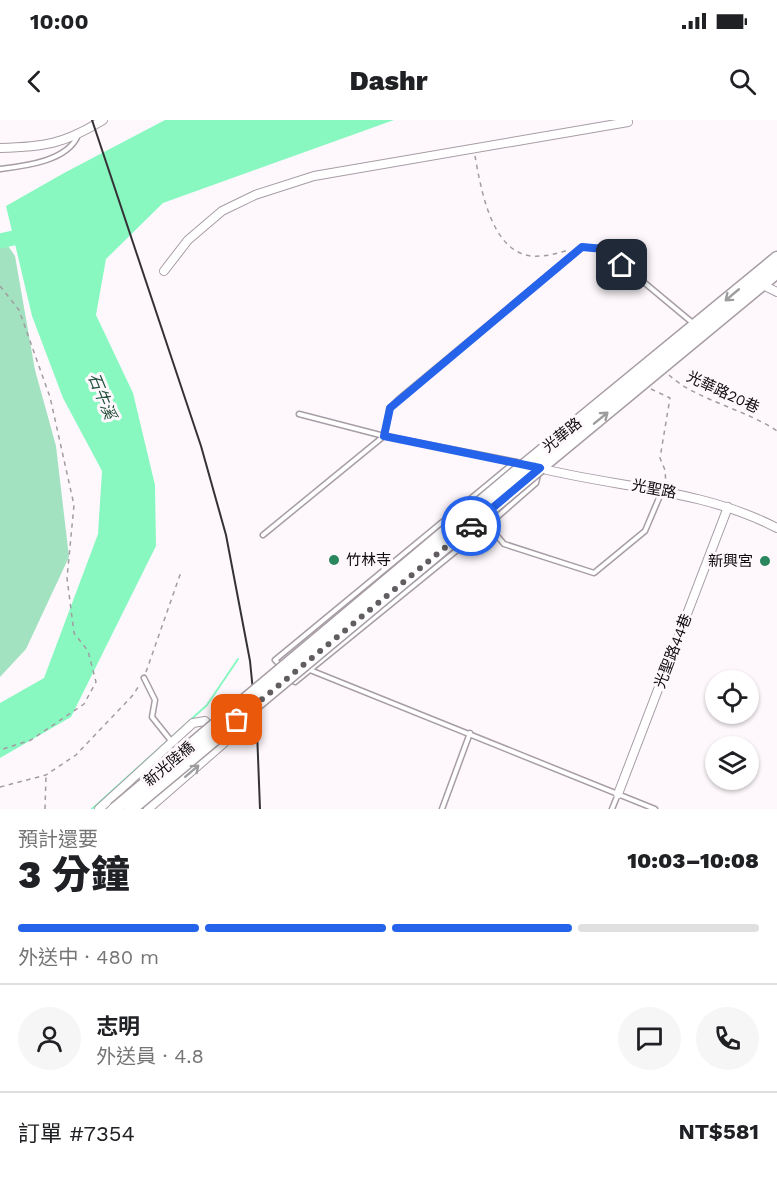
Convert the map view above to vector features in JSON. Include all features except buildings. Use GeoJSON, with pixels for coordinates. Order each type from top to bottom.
{"type":"FeatureCollection","features":[{"type":"Feature","properties":{"kind":"main road","name":"光華路"},"geometry":{"type":"LineString","coordinates":[[521,463],[677,348],[757,282],[777,258]]}},
{"type":"Feature","properties":{"kind":"main road","name":"光華路"},"geometry":{"type":"LineString","coordinates":[[540,468],[662,368],[695,326],[757,282],[777,272]]}},
{"type":"Feature","properties":{"kind":"main road","name":"新光陸橋"},"geometry":{"type":"LineString","coordinates":[[115,809],[521,463]]}},
{"type":"Feature","properties":{"kind":"main road","name":"新光陸橋"},"geometry":{"type":"LineString","coordinates":[[130,809],[540,468]]}},
{"type":"Feature","properties":{"kind":"street"},"geometry":{"type":"LineString","coordinates":[[0,148],[48,146],[103,120]]}},
{"type":"Feature","properties":{"kind":"street"},"geometry":{"type":"LineString","coordinates":[[164,272],[188,240],[222,211],[255,195],[314,176],[628,122]]}},
{"type":"Feature","properties":{"kind":"street"},"geometry":{"type":"LineString","coordinates":[[757,282],[777,292]]}},
{"type":"Feature","properties":{"kind":"street","name":"光聖路"},"geometry":{"type":"LineString","coordinates":[[521,463],[716,502],[777,528]]}},
{"type":"Feature","properties":{"kind":"street","name":"光聖路44巷"},"geometry":{"type":"LineString","coordinates":[[618,794],[728,507]]}},
{"type":"Feature","properties":{"kind":"street"},"geometry":{"type":"LineString","coordinates":[[99,809],[194,723],[205,721],[224,743],[148,809]]}},
{"type":"Feature","properties":{"kind":"lane"},"geometry":{"type":"LineString","coordinates":[[0,169],[19,166],[66,150],[75,142],[79,133]]}},
{"type":"Feature","properties":{"kind":"lane"},"geometry":{"type":"LineString","coordinates":[[263,535],[384,436],[390,408],[582,247],[604,249],[695,326]]}},
{"type":"Feature","properties":{"kind":"lane"},"geometry":{"type":"LineString","coordinates":[[299,414],[384,436],[521,463]]}},
{"type":"Feature","properties":{"kind":"lane"},"geometry":{"type":"LineString","coordinates":[[521,463],[275,660],[295,682],[488,525],[536,483],[540,468]]}},
{"type":"Feature","properties":{"kind":"lane"},"geometry":{"type":"LineString","coordinates":[[488,525],[504,544],[594,573],[645,531],[665,491]]}},
{"type":"Feature","properties":{"kind":"lane"},"geometry":{"type":"LineString","coordinates":[[309,670],[655,809]]}},
{"type":"Feature","properties":{"kind":"lane"},"geometry":{"type":"LineString","coordinates":[[144,678],[155,700],[152,717],[172,742]]}},
{"type":"Feature","properties":{"kind":"lane"},"geometry":{"type":"LineString","coordinates":[[442,809],[470,734]]}},
{"type":"Feature","properties":{"kind":"lane"},"geometry":{"type":"LineString","coordinates":[[612,809],[618,794]]}},
{"type":"Feature","properties":{"kind":"path"},"geometry":{"type":"LineString","coordinates":[[474,149],[479,176],[498,234],[513,249],[530,256],[551,255],[582,247]]}},
{"type":"Feature","properties":{"kind":"path"},"geometry":{"type":"LineString","coordinates":[[0,286],[19,310],[50,397],[74,505],[67,578],[74,633],[88,651],[96,682],[84,704],[31,740],[0,750]]}},
{"type":"Feature","properties":{"kind":"path","name":"光華路20巷"},"geometry":{"type":"LineString","coordinates":[[662,368],[681,385],[747,414],[777,431]]}},
{"type":"Feature","properties":{"kind":"path"},"geometry":{"type":"LineString","coordinates":[[642,385],[670,398],[660,458],[665,470],[665,491]]}},
{"type":"Feature","properties":{"kind":"path"},"geometry":{"type":"LineString","coordinates":[[0,787],[46,775],[76,756],[133,695],[144,678],[181,572]]}},
{"type":"Feature","properties":{"kind":"path"},"geometry":{"type":"LineString","coordinates":[[45,809],[46,775]]}},
{"type":"Feature","properties":{"kind":"shaded area"},"geometry":{"type":"Polygon","coordinates":[[[0,234],[15,256],[35,370],[56,446],[69,557],[26,649],[0,677],[0,234]]]}},
{"type":"Feature","properties":{"kind":"water","name":"石牛溪"},"geometry":{"type":"Polygon","coordinates":[[[165,120],[394,120],[163,203],[106,259],[96,315],[133,393],[155,485],[156,546],[71,717],[0,758],[0,703],[44,678],[98,534],[102,471],[63,398],[32,316],[6,206],[165,120]]]}},
{"type":"Feature","properties":{"kind":"waterway"},"geometry":{"type":"LineString","coordinates":[[0,241],[32,234]]}},
{"type":"Feature","properties":{"kind":"waterway"},"geometry":{"type":"LineString","coordinates":[[92,809],[207,705],[238,659]]}},
{"type":"Feature","properties":{"kind":"railway"},"geometry":{"type":"LineString","coordinates":[[92,120],[201,446],[226,535],[250,661],[257,731],[260,809]]}},
{"type":"Feature","properties":{"kind":"way so far"},"geometry":{"type":"LineString","coordinates":[[237,720],[471,526]]}},
{"type":"Feature","properties":{"kind":"place","name":"竹林寺"},"geometry":{"type":"Point","coordinates":[334,560]}},
{"type":"Feature","properties":{"kind":"place","name":"新興宮"},"geometry":{"type":"Point","coordinates":[765,561]}},
{"type":"Feature","properties":{"kind":"route"},"geometry":{"type":"LineString","coordinates":[[471,526],[540,468],[384,436],[390,408],[582,247],[604,249],[622,265]]}}]}
